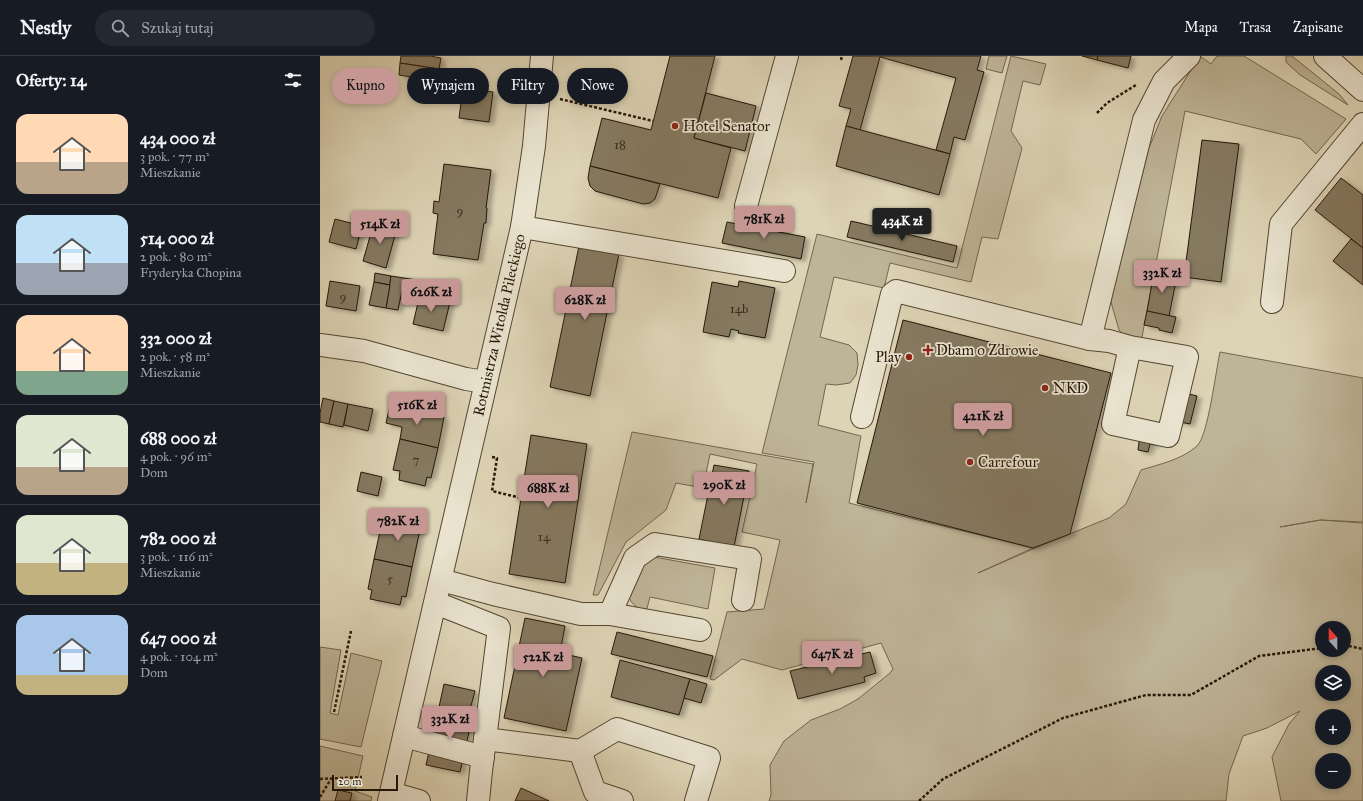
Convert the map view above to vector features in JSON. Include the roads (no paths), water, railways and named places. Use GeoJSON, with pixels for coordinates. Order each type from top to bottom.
{"type":"FeatureCollection","features":[{"type":"Feature","properties":{"kind":"street","name":"Rotmistrza Witolda Pileckiego"},"geometry":{"type":"LineString","coordinates":[[390,797],[522,227],[534,146],[542,56]]}},
{"type":"Feature","properties":{"kind":"street"},"geometry":{"type":"LineString","coordinates":[[746,206],[787,56]]}},
{"type":"Feature","properties":{"kind":"street"},"geometry":{"type":"LineString","coordinates":[[1164,81],[1168,56]]}},
{"type":"Feature","properties":{"kind":"street"},"geometry":{"type":"LineString","coordinates":[[1090,339],[1144,120],[1164,81],[1189,56]]}},
{"type":"Feature","properties":{"kind":"street"},"geometry":{"type":"LineString","coordinates":[[1325,56],[1363,90]]}},
{"type":"Feature","properties":{"kind":"street"},"geometry":{"type":"LineString","coordinates":[[1272,302],[1282,224],[1363,124]]}},
{"type":"Feature","properties":{"kind":"street"},"geometry":{"type":"LineString","coordinates":[[522,227],[784,271]]}},
{"type":"Feature","properties":{"kind":"street"},"geometry":{"type":"LineString","coordinates":[[862,418],[892,294],[896,291],[1090,339],[1109,341],[1130,347]]}},
{"type":"Feature","properties":{"kind":"street"},"geometry":{"type":"LineString","coordinates":[[320,344],[364,351],[466,379],[486,382]]}},
{"type":"Feature","properties":{"kind":"street"},"geometry":{"type":"LineString","coordinates":[[610,614],[635,558],[655,544],[750,559],[743,600]]}},
{"type":"Feature","properties":{"kind":"street"},"geometry":{"type":"LineString","coordinates":[[441,580],[492,594],[581,614],[610,614],[700,630]]}},
{"type":"Feature","properties":{"kind":"street"},"geometry":{"type":"LineString","coordinates":[[436,603],[499,628],[478,801]]}},
{"type":"Feature","properties":{"kind":"street"},"geometry":{"type":"LineString","coordinates":[[404,736],[484,748],[580,751],[617,729],[709,758],[696,801]]}},
{"type":"Feature","properties":{"kind":"street"},"geometry":{"type":"LineString","coordinates":[[580,751],[595,792],[622,801]]}},
{"type":"Feature","properties":{"kind":"street"},"geometry":{"type":"LineString","coordinates":[[390,797],[419,801]]}},
{"type":"Feature","properties":{"kind":"place","name":"Hotel Senator"},"geometry":{"type":"Point","coordinates":[675,126]}},
{"type":"Feature","properties":{"kind":"place","name":"Dbam o Zdrowie"},"geometry":{"type":"Point","coordinates":[928,350]}},
{"type":"Feature","properties":{"kind":"place","name":"Play"},"geometry":{"type":"Point","coordinates":[909,357]}},
{"type":"Feature","properties":{"kind":"place","name":"NKD"},"geometry":{"type":"Point","coordinates":[1045,388]}},
{"type":"Feature","properties":{"kind":"place","name":"Carrefour"},"geometry":{"type":"Point","coordinates":[970,462]}}]}
